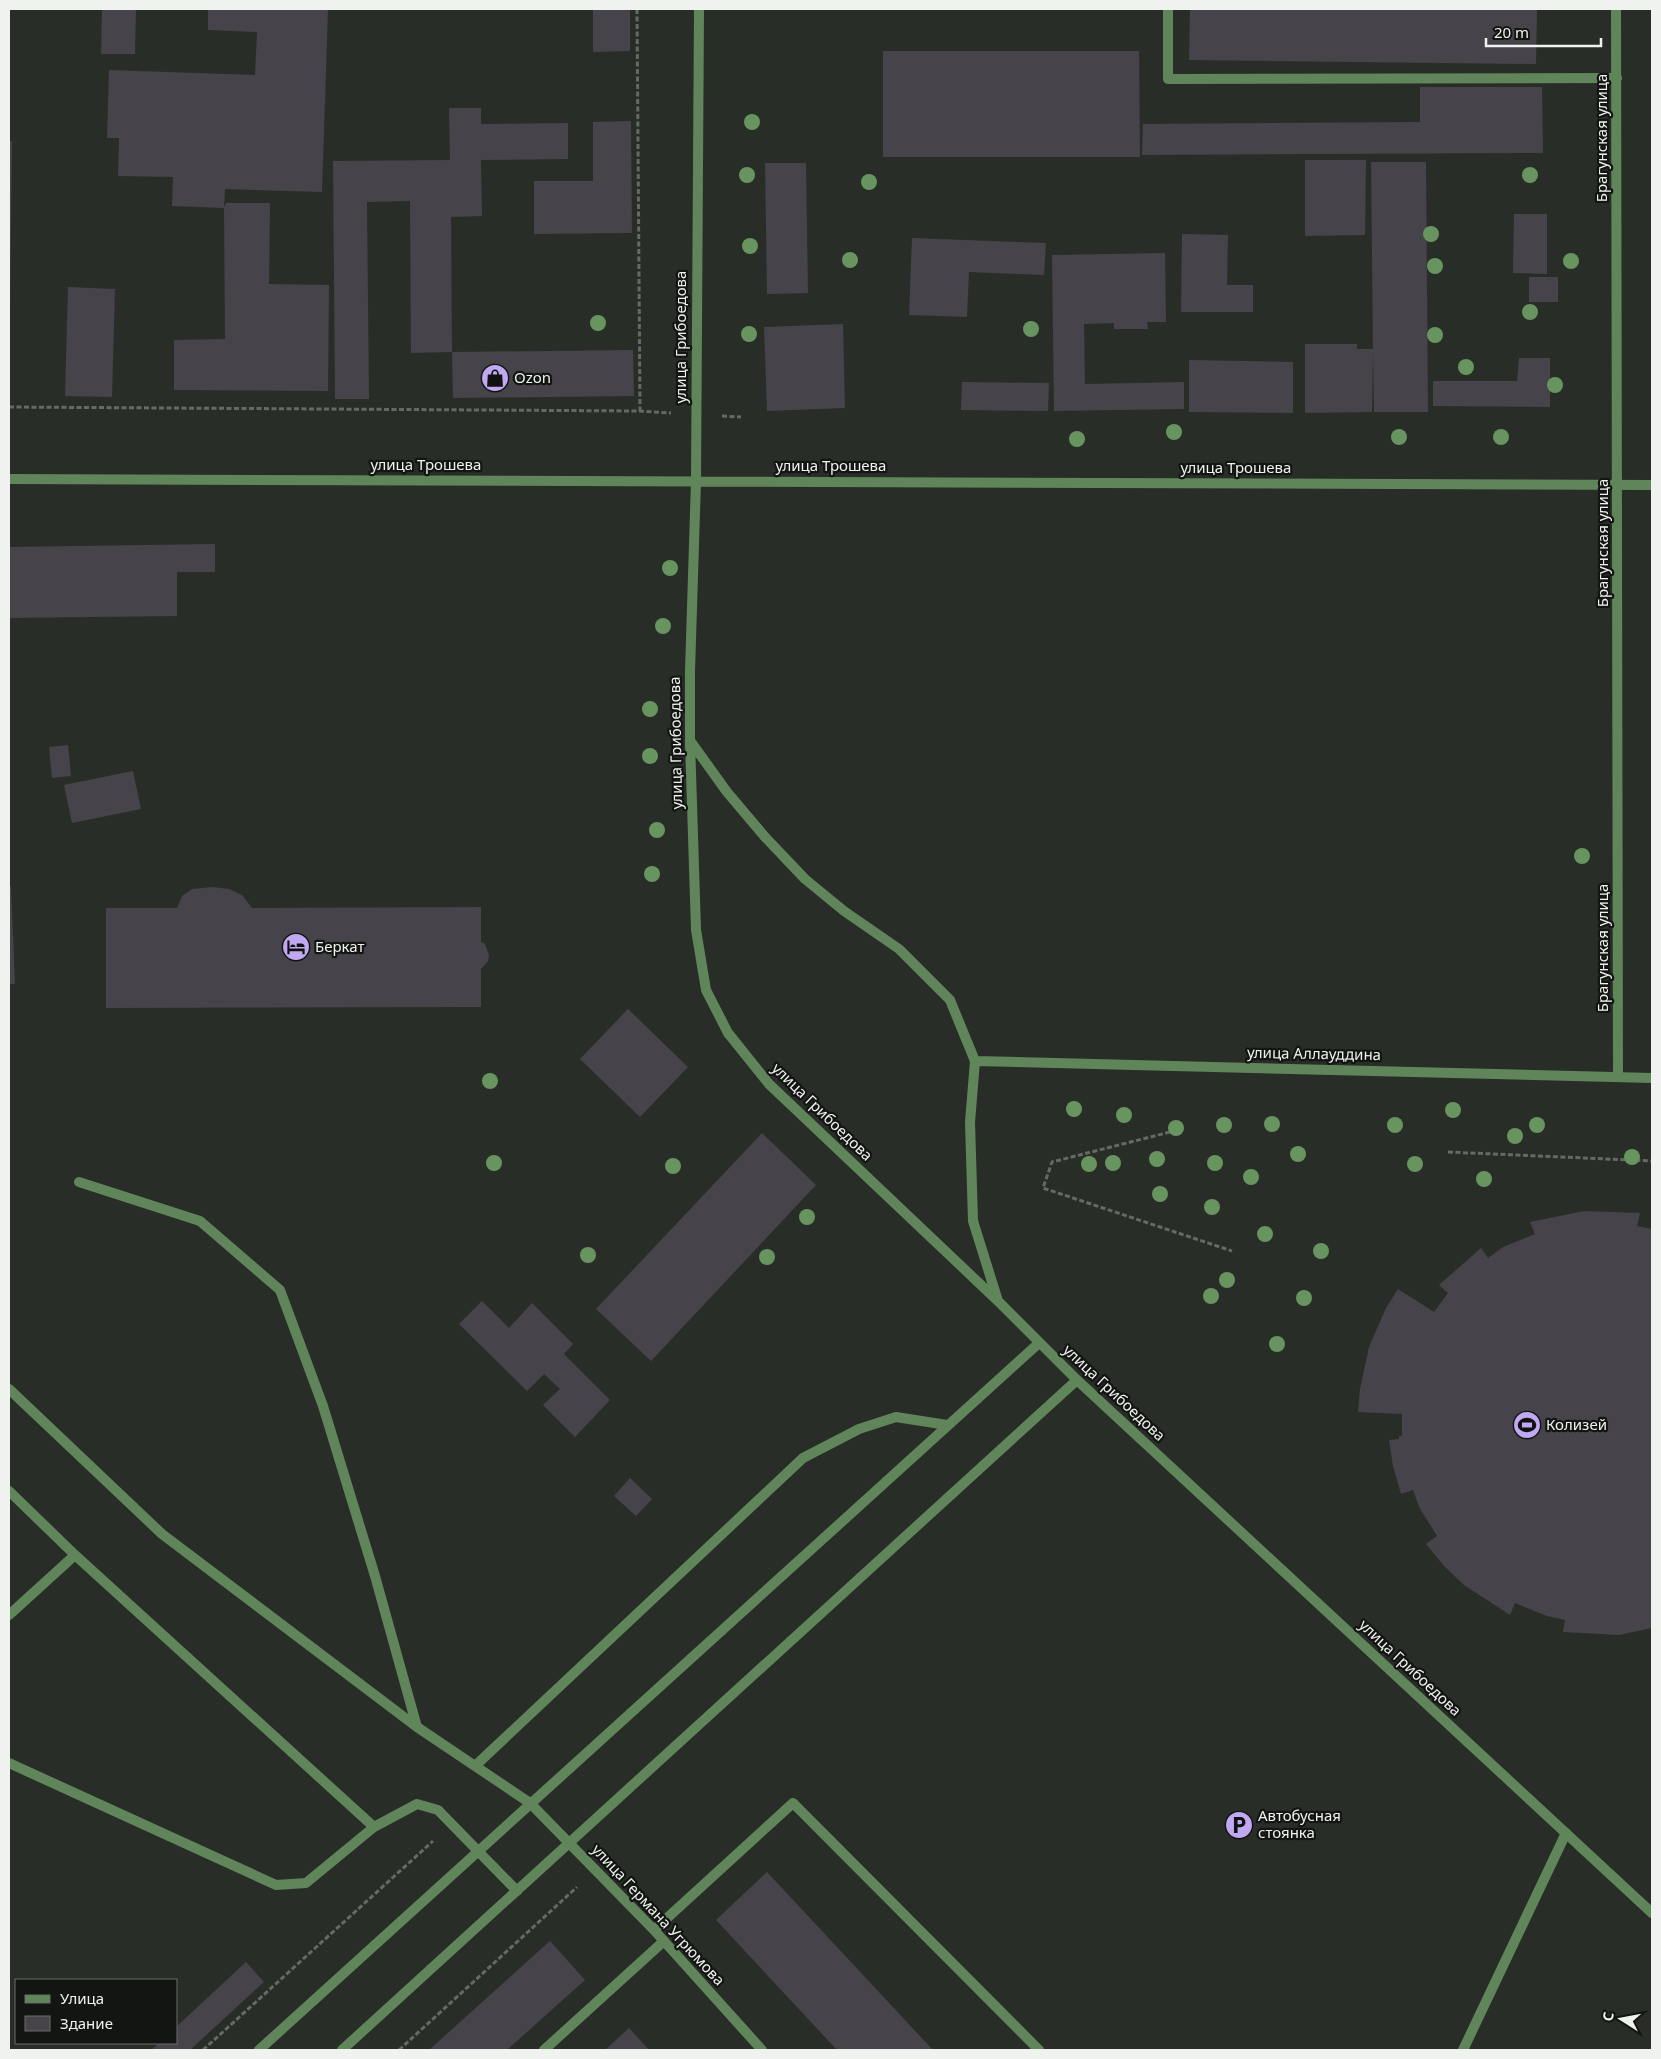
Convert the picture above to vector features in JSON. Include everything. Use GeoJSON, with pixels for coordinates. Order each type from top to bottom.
{"type":"FeatureCollection","features":[{"type":"Feature","properties":{"kind":"street","name":"улица Грибоедова"},"geometry":{"type":"LineString","coordinates":[[699,9],[696,481],[690,671],[690,741],[696,930],[706,990],[728,1033],[769,1084],[1077,1380],[1652,1913]]}},
{"type":"Feature","properties":{"kind":"street"},"geometry":{"type":"LineString","coordinates":[[1168,9],[1168,79],[1616,78]]}},
{"type":"Feature","properties":{"kind":"street","name":"Брагунская улица"},"geometry":{"type":"LineString","coordinates":[[1616,9],[1618,1077]]}},
{"type":"Feature","properties":{"kind":"street","name":"улица Трошева"},"geometry":{"type":"LineString","coordinates":[[9,479],[1652,485]]}},
{"type":"Feature","properties":{"kind":"street"},"geometry":{"type":"LineString","coordinates":[[690,741],[727,792],[765,837],[805,879],[844,911],[898,950],[950,1000],[975,1061],[970,1122],[973,1221],[998,1302]]}},
{"type":"Feature","properties":{"kind":"street","name":"улица Аллауддина"},"geometry":{"type":"LineString","coordinates":[[975,1061],[1652,1078]]}},
{"type":"Feature","properties":{"kind":"street"},"geometry":{"type":"LineString","coordinates":[[79,1182],[200,1221],[280,1290],[324,1406],[375,1576],[417,1727]]}},
{"type":"Feature","properties":{"kind":"street"},"geometry":{"type":"LineString","coordinates":[[258,2050],[1039,1343]]}},
{"type":"Feature","properties":{"kind":"street"},"geometry":{"type":"LineString","coordinates":[[342,2050],[1077,1380]]}},
{"type":"Feature","properties":{"kind":"street","name":"улица Германа Угрюмова"},"geometry":{"type":"LineString","coordinates":[[9,1388],[162,1534],[417,1727],[530,1803],[664,1940],[762,2050]]}},
{"type":"Feature","properties":{"kind":"street"},"geometry":{"type":"LineString","coordinates":[[475,1766],[804,1458],[859,1429],[896,1417],[947,1425]]}},
{"type":"Feature","properties":{"kind":"street"},"geometry":{"type":"LineString","coordinates":[[9,1491],[75,1555],[374,1827]]}},
{"type":"Feature","properties":{"kind":"street"},"geometry":{"type":"LineString","coordinates":[[9,1615],[75,1555]]}},
{"type":"Feature","properties":{"kind":"street"},"geometry":{"type":"LineString","coordinates":[[9,1763],[276,1886],[306,1883],[374,1827],[416,1804],[438,1810],[517,1891]]}},
{"type":"Feature","properties":{"kind":"street"},"geometry":{"type":"LineString","coordinates":[[654,1930],[794,1803],[1040,2050]]}},
{"type":"Feature","properties":{"kind":"street"},"geometry":{"type":"LineString","coordinates":[[1464,2050],[1566,1833]]}},
{"type":"Feature","properties":{"kind":"street"},"geometry":{"type":"LineString","coordinates":[[544,2050],[664,1940]]}},
{"type":"Feature","properties":{"kind":"path"},"geometry":{"type":"LineString","coordinates":[[637,9],[640,411]]}},
{"type":"Feature","properties":{"kind":"path"},"geometry":{"type":"LineString","coordinates":[[9,407],[640,411],[741,417]]}},
{"type":"Feature","properties":{"kind":"path"},"geometry":{"type":"LineString","coordinates":[[1170,1132],[1052,1162],[1043,1188],[1232,1252]]}},
{"type":"Feature","properties":{"kind":"path"},"geometry":{"type":"LineString","coordinates":[[1448,1152],[1652,1161]]}},
{"type":"Feature","properties":{"kind":"path"},"geometry":{"type":"LineString","coordinates":[[203,2050],[452,1824]]}},
{"type":"Feature","properties":{"kind":"path"},"geometry":{"type":"LineString","coordinates":[[399,2050],[596,1870]]}},
{"type":"Feature","properties":{"kind":"building"},"geometry":{"type":"Polygon","coordinates":[[[102,9],[136,9],[135,54],[101,54],[102,9]]]}},
{"type":"Feature","properties":{"kind":"building"},"geometry":{"type":"Polygon","coordinates":[[[208,9],[328,9],[322,192],[225,189],[224,208],[172,206],[173,177],[118,176],[119,138],[107,138],[109,70],[255,75],[257,32],[208,30],[208,9]]]}},
{"type":"Feature","properties":{"kind":"building"},"geometry":{"type":"Polygon","coordinates":[[[593,9],[630,9],[630,51],[593,52],[593,9]]]}},
{"type":"Feature","properties":{"kind":"building"},"geometry":{"type":"Polygon","coordinates":[[[1190,9],[1537,9],[1536,64],[1189,60],[1190,9]]]}},
{"type":"Feature","properties":{"kind":"building"},"geometry":{"type":"Polygon","coordinates":[[[883,51],[1139,51],[1140,157],[883,157],[883,51]]]}},
{"type":"Feature","properties":{"kind":"building"},"geometry":{"type":"Polygon","coordinates":[[[1420,87],[1542,87],[1543,153],[1142,155],[1143,124],[1420,122],[1420,87]]]}},
{"type":"Feature","properties":{"kind":"building"},"geometry":{"type":"Polygon","coordinates":[[[449,108],[481,108],[481,124],[568,123],[568,159],[481,160],[482,216],[451,217],[452,352],[411,353],[410,201],[367,202],[369,399],[335,399],[333,161],[450,160],[449,108]]]}},
{"type":"Feature","properties":{"kind":"building"},"geometry":{"type":"Polygon","coordinates":[[[631,121],[632,233],[534,234],[534,181],[593,181],[593,122],[631,121]]]}},
{"type":"Feature","properties":{"kind":"building"},"geometry":{"type":"Polygon","coordinates":[[[9,141],[12,141],[10,311],[9,311],[9,141]]]}},
{"type":"Feature","properties":{"kind":"building"},"geometry":{"type":"Polygon","coordinates":[[[1305,160],[1366,160],[1365,235],[1305,236],[1305,160]]]}},
{"type":"Feature","properties":{"kind":"building"},"geometry":{"type":"Polygon","coordinates":[[[1371,162],[1426,162],[1428,412],[1374,412],[1373,352],[1372,412],[1305,413],[1305,344],[1357,344],[1357,349],[1373,349],[1371,162]]]}},
{"type":"Feature","properties":{"kind":"building"},"geometry":{"type":"Polygon","coordinates":[[[765,163],[806,163],[808,293],[767,294],[765,163]]]}},
{"type":"Feature","properties":{"kind":"building"},"geometry":{"type":"Polygon","coordinates":[[[226,203],[270,203],[269,284],[329,285],[328,391],[174,390],[174,340],[225,339],[224,208],[226,203]]]}},
{"type":"Feature","properties":{"kind":"building"},"geometry":{"type":"Polygon","coordinates":[[[1514,214],[1547,214],[1547,274],[1513,273],[1514,214]]]}},
{"type":"Feature","properties":{"kind":"building"},"geometry":{"type":"Polygon","coordinates":[[[1182,234],[1228,235],[1227,285],[1253,285],[1253,312],[1181,312],[1182,234]]]}},
{"type":"Feature","properties":{"kind":"building"},"geometry":{"type":"Polygon","coordinates":[[[912,238],[1046,243],[1044,275],[969,272],[967,317],[909,315],[912,238]]]}},
{"type":"Feature","properties":{"kind":"building"},"geometry":{"type":"Polygon","coordinates":[[[1165,253],[1166,322],[1147,322],[1148,329],[1114,329],[1114,323],[1084,324],[1085,384],[1184,382],[1184,409],[1054,411],[1052,255],[1165,253]]]}},
{"type":"Feature","properties":{"kind":"building"},"geometry":{"type":"Polygon","coordinates":[[[1529,277],[1558,277],[1558,302],[1529,302],[1529,277]]]}},
{"type":"Feature","properties":{"kind":"building"},"geometry":{"type":"Polygon","coordinates":[[[68,287],[115,289],[112,397],[65,396],[68,287]]]}},
{"type":"Feature","properties":{"kind":"building"},"geometry":{"type":"Polygon","coordinates":[[[843,324],[845,408],[767,411],[764,327],[843,324]]]}},
{"type":"Feature","properties":{"kind":"building"},"geometry":{"type":"Polygon","coordinates":[[[633,350],[634,396],[453,398],[452,352],[633,350]]]}},
{"type":"Feature","properties":{"kind":"building"},"geometry":{"type":"Polygon","coordinates":[[[1519,358],[1550,358],[1550,407],[1433,406],[1433,381],[1517,381],[1519,358]]]}},
{"type":"Feature","properties":{"kind":"building"},"geometry":{"type":"Polygon","coordinates":[[[1189,360],[1293,362],[1293,413],[1189,412],[1189,360]]]}},
{"type":"Feature","properties":{"kind":"building"},"geometry":{"type":"Polygon","coordinates":[[[962,382],[1049,383],[1048,411],[961,410],[962,382]]]}},
{"type":"Feature","properties":{"kind":"building"},"geometry":{"type":"Polygon","coordinates":[[[215,544],[215,572],[177,572],[177,616],[9,618],[9,547],[215,544]]]}},
{"type":"Feature","properties":{"kind":"building"},"geometry":{"type":"Polygon","coordinates":[[[68,745],[71,776],[52,778],[49,747],[68,745]]]}},
{"type":"Feature","properties":{"kind":"building"},"geometry":{"type":"Polygon","coordinates":[[[133,771],[141,809],[72,823],[64,785],[133,771]]]}},
{"type":"Feature","properties":{"kind":"building"},"geometry":{"type":"Polygon","coordinates":[[[9,886],[11,886],[15,984],[9,984],[9,886]]]}},
{"type":"Feature","properties":{"kind":"building","name":"Беркат"},"geometry":{"type":"Polygon","coordinates":[[[213,887],[229,889],[242,895],[252,908],[481,907],[481,942],[485,944],[489,955],[488,961],[481,969],[481,1007],[106,1008],[106,908],[177,908],[182,896],[192,889],[213,887]]]}},
{"type":"Feature","properties":{"kind":"building"},"geometry":{"type":"Polygon","coordinates":[[[628,1009],[688,1067],[640,1117],[580,1059],[628,1009]]]}},
{"type":"Feature","properties":{"kind":"building"},"geometry":{"type":"Polygon","coordinates":[[[762,1133],[816,1185],[651,1361],[596,1309],[762,1133]]]}},
{"type":"Feature","properties":{"kind":"building","name":"Колизей"},"geometry":{"type":"Polygon","coordinates":[[[1584,1211],[1640,1213],[1637,1226],[1652,1229],[1652,1628],[1619,1635],[1563,1632],[1565,1620],[1547,1616],[1515,1603],[1510,1615],[1464,1585],[1444,1566],[1426,1544],[1437,1536],[1419,1507],[1413,1490],[1401,1494],[1393,1466],[1389,1440],[1399,1439],[1399,1436],[1402,1436],[1402,1414],[1358,1412],[1360,1389],[1369,1347],[1386,1308],[1398,1289],[1434,1312],[1448,1293],[1439,1285],[1481,1248],[1488,1258],[1503,1247],[1535,1234],[1530,1222],[1584,1211]]]}},
{"type":"Feature","properties":{"kind":"building"},"geometry":{"type":"Polygon","coordinates":[[[482,1301],[509,1328],[532,1303],[573,1344],[564,1354],[610,1400],[575,1437],[543,1405],[560,1389],[544,1374],[527,1391],[459,1324],[482,1301]]]}},
{"type":"Feature","properties":{"kind":"building"},"geometry":{"type":"Polygon","coordinates":[[[630,1478],[652,1499],[636,1516],[614,1496],[630,1478]]]}},
{"type":"Feature","properties":{"kind":"building"},"geometry":{"type":"Polygon","coordinates":[[[767,1872],[933,2050],[837,2050],[716,1920],[767,1872]]]}},
{"type":"Feature","properties":{"kind":"building"},"geometry":{"type":"Polygon","coordinates":[[[550,1941],[585,1980],[507,2050],[429,2050],[550,1941]]]}},
{"type":"Feature","properties":{"kind":"building"},"geometry":{"type":"Polygon","coordinates":[[[246,1962],[264,1982],[190,2050],[151,2050],[158,2044],[178,2044],[178,2025],[246,1962]]]}},
{"type":"Feature","properties":{"kind":"building"},"geometry":{"type":"Polygon","coordinates":[[[629,2028],[649,2050],[605,2050],[629,2028]]]}},
{"type":"Feature","properties":{"kind":"place","name":"Ozon"},"geometry":{"type":"Point","coordinates":[495,378]}},
{"type":"Feature","properties":{"kind":"place","name":"Беркат"},"geometry":{"type":"Point","coordinates":[296,947]}},
{"type":"Feature","properties":{"kind":"place","name":"Колизей"},"geometry":{"type":"Point","coordinates":[1527,1425]}},
{"type":"Feature","properties":{"kind":"place","name":"Автобусная стоянка"},"geometry":{"type":"Point","coordinates":[1239,1825]}}]}
